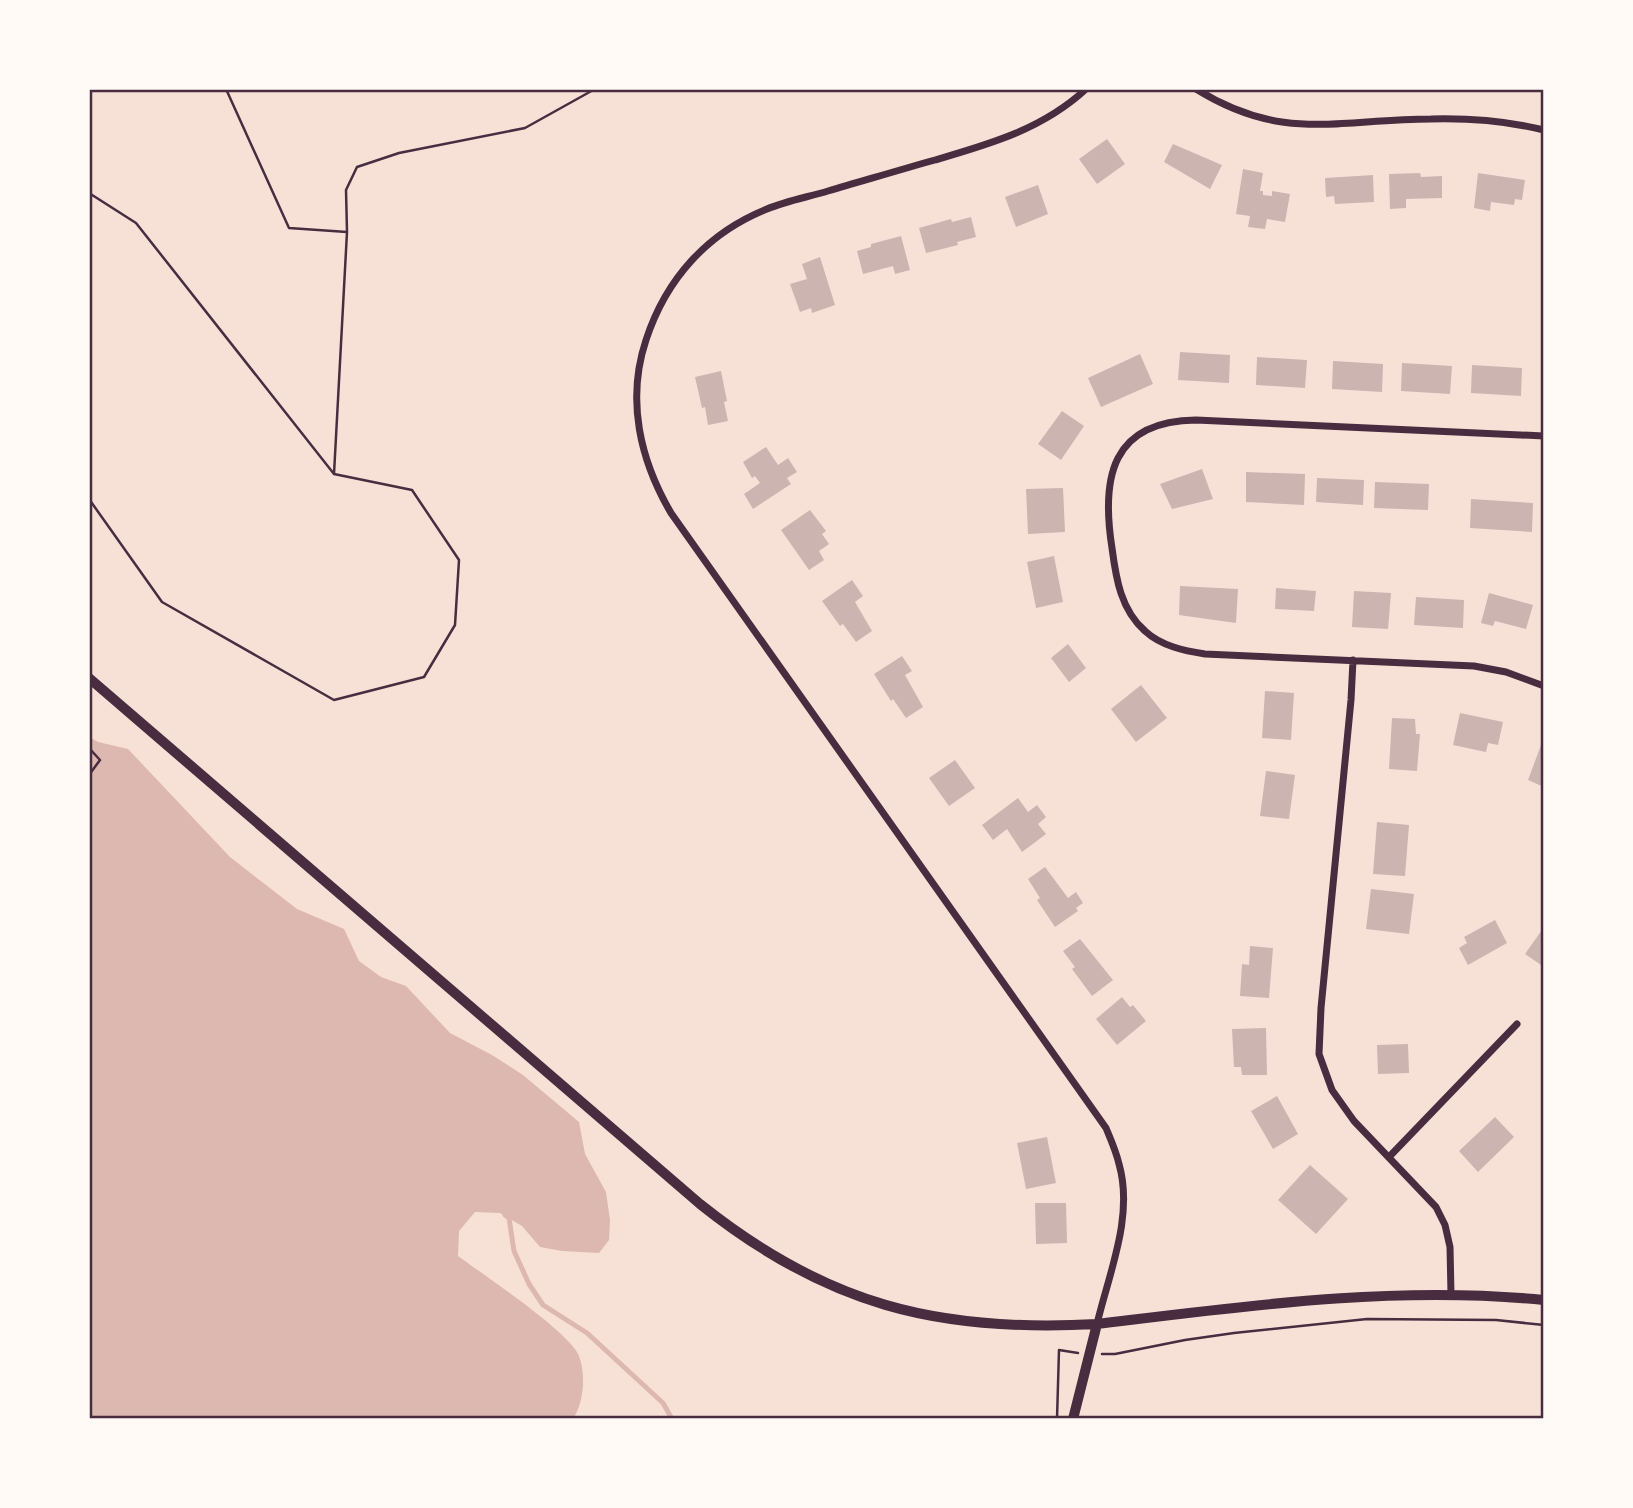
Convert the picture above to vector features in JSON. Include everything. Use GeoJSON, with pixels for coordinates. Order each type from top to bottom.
{"type":"FeatureCollection","features":[{"type":"Feature","properties":{"kind":"street"},"geometry":{"type":"LineString","coordinates":[[1073,1419],[1121,1232],[1124,1202],[1120,1165],[1106,1128],[670,513],[647,465],[637,414],[643,348],[658,308],[685,267],[719,234],[770,207],[993,144],[1030,129],[1086,89]]}},
{"type":"Feature","properties":{"kind":"street"},"geometry":{"type":"LineString","coordinates":[[1196,89],[1227,107],[1273,122],[1316,126],[1443,119],[1483,120],[1544,130]]}},
{"type":"Feature","properties":{"kind":"street"},"geometry":{"type":"LineString","coordinates":[[1544,436],[1180,420],[1152,426],[1122,451],[1109,481],[1107,518],[1115,575],[1123,602],[1132,618],[1146,633],[1174,647],[1205,654],[1474,666],[1506,672],[1544,687]]}},
{"type":"Feature","properties":{"kind":"street"},"geometry":{"type":"LineString","coordinates":[[1353,660],[1321,1008],[1320,1054],[1325,1073],[1354,1122],[1430,1199],[1445,1225],[1450,1247],[1451,1294]]}},
{"type":"Feature","properties":{"kind":"street"},"geometry":{"type":"LineString","coordinates":[[89,678],[689,1194],[752,1243],[827,1285],[905,1311],[968,1321],[1059,1325],[1097,1324],[1349,1296],[1451,1294],[1544,1300]]}},
{"type":"Feature","properties":{"kind":"street"},"geometry":{"type":"LineString","coordinates":[[1389,1157],[1517,1024]]}},
{"type":"Feature","properties":{"kind":"path"},"geometry":{"type":"LineString","coordinates":[[226,89],[289,228],[347,232]]}},
{"type":"Feature","properties":{"kind":"path"},"geometry":{"type":"LineString","coordinates":[[334,474],[347,232],[346,190],[357,167],[399,153],[525,128],[596,89]]}},
{"type":"Feature","properties":{"kind":"path"},"geometry":{"type":"LineString","coordinates":[[89,193],[136,223],[334,474],[412,490],[459,560],[455,625],[424,677],[334,700],[162,602],[89,499]]}},
{"type":"Feature","properties":{"kind":"path"},"geometry":{"type":"LineString","coordinates":[[89,748],[100,760],[89,775]]}},
{"type":"Feature","properties":{"kind":"path"},"geometry":{"type":"LineString","coordinates":[[1057,1419],[1059,1350],[1115,1354],[1198,1338],[1367,1319],[1474,1320],[1544,1325]]}},
{"type":"Feature","properties":{"kind":"shaded area"},"geometry":{"type":"Polygon","coordinates":[[[89,737],[98,742],[128,749],[230,857],[297,909],[344,929],[359,961],[381,977],[406,986],[450,1033],[523,1075],[579,1122],[585,1154],[606,1192],[610,1220],[609,1240],[599,1253],[540,1247],[522,1226],[500,1213],[475,1212],[459,1231],[458,1256],[543,1319],[572,1346],[579,1356],[583,1380],[580,1405],[573,1419],[89,1419],[89,737]]]}},
{"type":"Feature","properties":{"kind":"building"},"geometry":{"type":"Polygon","coordinates":[[[1107,139],[1125,164],[1097,184],[1079,159],[1107,139]]]}},
{"type":"Feature","properties":{"kind":"building"},"geometry":{"type":"Polygon","coordinates":[[[1173,144],[1222,165],[1210,189],[1164,162],[1173,144]]]}},
{"type":"Feature","properties":{"kind":"building"},"geometry":{"type":"Polygon","coordinates":[[[1243,169],[1263,173],[1260,191],[1263,191],[1263,195],[1272,196],[1272,191],[1290,194],[1285,222],[1267,219],[1265,229],[1248,227],[1250,216],[1236,214],[1243,169]]]}},
{"type":"Feature","properties":{"kind":"building"},"geometry":{"type":"Polygon","coordinates":[[[1420,173],[1421,177],[1442,176],[1442,198],[1406,199],[1406,208],[1390,209],[1389,174],[1420,173]]]}},
{"type":"Feature","properties":{"kind":"building"},"geometry":{"type":"Polygon","coordinates":[[[1478,173],[1525,180],[1522,200],[1515,199],[1514,205],[1491,202],[1490,211],[1474,208],[1478,173]]]}},
{"type":"Feature","properties":{"kind":"building"},"geometry":{"type":"Polygon","coordinates":[[[1373,175],[1374,202],[1335,204],[1334,196],[1326,197],[1325,178],[1373,175]]]}},
{"type":"Feature","properties":{"kind":"building"},"geometry":{"type":"Polygon","coordinates":[[[1038,185],[1048,214],[1016,227],[1005,197],[1038,185]]]}},
{"type":"Feature","properties":{"kind":"building"},"geometry":{"type":"Polygon","coordinates":[[[971,217],[976,237],[957,242],[958,245],[926,253],[919,228],[951,219],[952,222],[971,217]]]}},
{"type":"Feature","properties":{"kind":"building"},"geometry":{"type":"Polygon","coordinates":[[[901,236],[910,270],[895,274],[893,266],[863,274],[857,251],[871,247],[871,244],[901,236]]]}},
{"type":"Feature","properties":{"kind":"building"},"geometry":{"type":"Polygon","coordinates":[[[820,257],[835,305],[812,313],[811,308],[800,312],[790,284],[807,279],[802,264],[820,257]]]}},
{"type":"Feature","properties":{"kind":"building"},"geometry":{"type":"Polygon","coordinates":[[[1180,352],[1230,355],[1229,383],[1178,380],[1180,352]]]}},
{"type":"Feature","properties":{"kind":"building"},"geometry":{"type":"Polygon","coordinates":[[[1140,354],[1153,384],[1101,407],[1088,378],[1140,354]]]}},
{"type":"Feature","properties":{"kind":"building"},"geometry":{"type":"Polygon","coordinates":[[[1257,357],[1307,360],[1305,388],[1256,385],[1257,357]]]}},
{"type":"Feature","properties":{"kind":"building"},"geometry":{"type":"Polygon","coordinates":[[[1333,361],[1383,364],[1382,392],[1332,389],[1333,361]]]}},
{"type":"Feature","properties":{"kind":"building"},"geometry":{"type":"Polygon","coordinates":[[[1402,363],[1452,366],[1450,394],[1401,391],[1402,363]]]}},
{"type":"Feature","properties":{"kind":"building"},"geometry":{"type":"Polygon","coordinates":[[[1472,365],[1522,368],[1521,396],[1471,393],[1472,365]]]}},
{"type":"Feature","properties":{"kind":"building"},"geometry":{"type":"Polygon","coordinates":[[[721,371],[728,421],[708,425],[695,377],[721,371]]]}},
{"type":"Feature","properties":{"kind":"building"},"geometry":{"type":"Polygon","coordinates":[[[1062,411],[1084,426],[1061,460],[1038,444],[1062,411]]]}},
{"type":"Feature","properties":{"kind":"building"},"geometry":{"type":"Polygon","coordinates":[[[766,447],[778,465],[788,458],[797,472],[787,478],[791,484],[753,509],[744,494],[760,483],[755,476],[752,478],[743,462],[766,447]]]}},
{"type":"Feature","properties":{"kind":"building"},"geometry":{"type":"Polygon","coordinates":[[[1202,469],[1213,499],[1172,509],[1160,484],[1202,469]]]}},
{"type":"Feature","properties":{"kind":"building"},"geometry":{"type":"Polygon","coordinates":[[[1246,472],[1305,474],[1304,505],[1246,502],[1246,472]]]}},
{"type":"Feature","properties":{"kind":"building"},"geometry":{"type":"Polygon","coordinates":[[[1317,478],[1364,480],[1363,505],[1316,502],[1317,478]]]}},
{"type":"Feature","properties":{"kind":"building"},"geometry":{"type":"Polygon","coordinates":[[[1375,482],[1429,484],[1428,510],[1374,508],[1375,482]]]}},
{"type":"Feature","properties":{"kind":"building"},"geometry":{"type":"Polygon","coordinates":[[[1063,488],[1065,532],[1028,534],[1026,489],[1063,488]]]}},
{"type":"Feature","properties":{"kind":"building"},"geometry":{"type":"Polygon","coordinates":[[[1471,499],[1533,503],[1532,532],[1470,528],[1471,499]]]}},
{"type":"Feature","properties":{"kind":"building"},"geometry":{"type":"Polygon","coordinates":[[[810,510],[826,531],[822,534],[829,544],[819,551],[824,560],[809,570],[781,530],[810,510]]]}},
{"type":"Feature","properties":{"kind":"building"},"geometry":{"type":"Polygon","coordinates":[[[1054,556],[1063,602],[1036,608],[1027,562],[1054,556]]]}},
{"type":"Feature","properties":{"kind":"building"},"geometry":{"type":"Polygon","coordinates":[[[852,580],[863,596],[855,602],[872,631],[856,642],[843,624],[840,626],[822,601],[852,580]]]}},
{"type":"Feature","properties":{"kind":"building"},"geometry":{"type":"Polygon","coordinates":[[[1180,586],[1238,589],[1236,623],[1179,615],[1180,586]]]}},
{"type":"Feature","properties":{"kind":"building"},"geometry":{"type":"Polygon","coordinates":[[[1276,588],[1316,591],[1314,611],[1275,609],[1276,588]]]}},
{"type":"Feature","properties":{"kind":"building"},"geometry":{"type":"Polygon","coordinates":[[[1354,591],[1391,593],[1388,629],[1352,627],[1354,591]]]}},
{"type":"Feature","properties":{"kind":"building"},"geometry":{"type":"Polygon","coordinates":[[[1489,593],[1533,605],[1526,629],[1495,621],[1493,626],[1481,623],[1489,593]]]}},
{"type":"Feature","properties":{"kind":"building"},"geometry":{"type":"Polygon","coordinates":[[[1416,597],[1464,600],[1463,628],[1414,625],[1416,597]]]}},
{"type":"Feature","properties":{"kind":"building"},"geometry":{"type":"Polygon","coordinates":[[[1068,644],[1086,668],[1069,682],[1051,658],[1068,644]]]}},
{"type":"Feature","properties":{"kind":"building"},"geometry":{"type":"Polygon","coordinates":[[[902,656],[912,671],[905,675],[923,707],[906,718],[893,699],[891,701],[874,674],[902,656]]]}},
{"type":"Feature","properties":{"kind":"building"},"geometry":{"type":"Polygon","coordinates":[[[1141,685],[1167,718],[1136,742],[1111,709],[1141,685]]]}},
{"type":"Feature","properties":{"kind":"building"},"geometry":{"type":"Polygon","coordinates":[[[1265,691],[1294,693],[1291,740],[1262,738],[1265,691]]]}},
{"type":"Feature","properties":{"kind":"building"},"geometry":{"type":"Polygon","coordinates":[[[1460,713],[1503,722],[1498,745],[1488,743],[1486,752],[1453,745],[1460,713]]]}},
{"type":"Feature","properties":{"kind":"building"},"geometry":{"type":"Polygon","coordinates":[[[1392,718],[1415,719],[1416,734],[1420,734],[1417,771],[1389,769],[1392,718]]]}},
{"type":"Feature","properties":{"kind":"building"},"geometry":{"type":"Polygon","coordinates":[[[1541,745],[1544,746],[1544,787],[1528,780],[1541,745]]]}},
{"type":"Feature","properties":{"kind":"building"},"geometry":{"type":"Polygon","coordinates":[[[955,760],[975,788],[949,806],[929,778],[955,760]]]}},
{"type":"Feature","properties":{"kind":"building"},"geometry":{"type":"Polygon","coordinates":[[[1266,771],[1295,775],[1289,819],[1260,816],[1266,771]]]}},
{"type":"Feature","properties":{"kind":"building"},"geometry":{"type":"Polygon","coordinates":[[[1018,798],[1028,812],[1037,805],[1046,817],[1038,824],[1046,834],[1022,852],[1007,829],[993,840],[982,825],[1018,798]]]}},
{"type":"Feature","properties":{"kind":"building"},"geometry":{"type":"Polygon","coordinates":[[[1377,822],[1409,825],[1405,876],[1373,874],[1377,822]]]}},
{"type":"Feature","properties":{"kind":"building"},"geometry":{"type":"Polygon","coordinates":[[[1045,867],[1068,898],[1076,892],[1083,903],[1076,908],[1078,911],[1055,927],[1037,900],[1040,898],[1028,879],[1045,867]]]}},
{"type":"Feature","properties":{"kind":"building"},"geometry":{"type":"Polygon","coordinates":[[[1371,889],[1414,894],[1409,934],[1366,929],[1371,889]]]}},
{"type":"Feature","properties":{"kind":"building"},"geometry":{"type":"Polygon","coordinates":[[[1495,920],[1507,943],[1468,965],[1459,948],[1467,943],[1464,937],[1495,920]]]}},
{"type":"Feature","properties":{"kind":"building"},"geometry":{"type":"Polygon","coordinates":[[[1544,927],[1544,967],[1525,954],[1544,927]]]}},
{"type":"Feature","properties":{"kind":"building"},"geometry":{"type":"Polygon","coordinates":[[[1080,939],[1113,980],[1092,996],[1072,969],[1075,967],[1063,951],[1080,939]]]}},
{"type":"Feature","properties":{"kind":"building"},"geometry":{"type":"Polygon","coordinates":[[[1250,946],[1273,948],[1269,998],[1240,996],[1242,964],[1249,965],[1250,946]]]}},
{"type":"Feature","properties":{"kind":"building"},"geometry":{"type":"Polygon","coordinates":[[[1122,997],[1130,1007],[1133,1005],[1146,1021],[1117,1045],[1096,1019],[1122,997]]]}},
{"type":"Feature","properties":{"kind":"building"},"geometry":{"type":"Polygon","coordinates":[[[1266,1028],[1267,1075],[1242,1075],[1241,1067],[1234,1067],[1232,1029],[1266,1028]]]}},
{"type":"Feature","properties":{"kind":"building"},"geometry":{"type":"Polygon","coordinates":[[[1408,1044],[1409,1073],[1378,1074],[1377,1045],[1408,1044]]]}},
{"type":"Feature","properties":{"kind":"building"},"geometry":{"type":"Polygon","coordinates":[[[1277,1096],[1298,1134],[1273,1149],[1251,1111],[1277,1096]]]}},
{"type":"Feature","properties":{"kind":"building"},"geometry":{"type":"Polygon","coordinates":[[[1495,1117],[1514,1137],[1478,1172],[1459,1151],[1495,1117]]]}},
{"type":"Feature","properties":{"kind":"building"},"geometry":{"type":"Polygon","coordinates":[[[1047,1137],[1056,1183],[1026,1189],[1017,1143],[1047,1137]]]}},
{"type":"Feature","properties":{"kind":"building"},"geometry":{"type":"Polygon","coordinates":[[[1310,1165],[1348,1199],[1316,1234],[1278,1200],[1310,1165]]]}},
{"type":"Feature","properties":{"kind":"building"},"geometry":{"type":"Polygon","coordinates":[[[1035,1203],[1066,1203],[1067,1243],[1036,1244],[1035,1203]]]}},
{"type":"Feature","properties":{"kind":"waterway"},"geometry":{"type":"LineString","coordinates":[[505,1215],[509,1218],[514,1251],[529,1284],[543,1305],[587,1333],[663,1403],[672,1419]]}}]}
